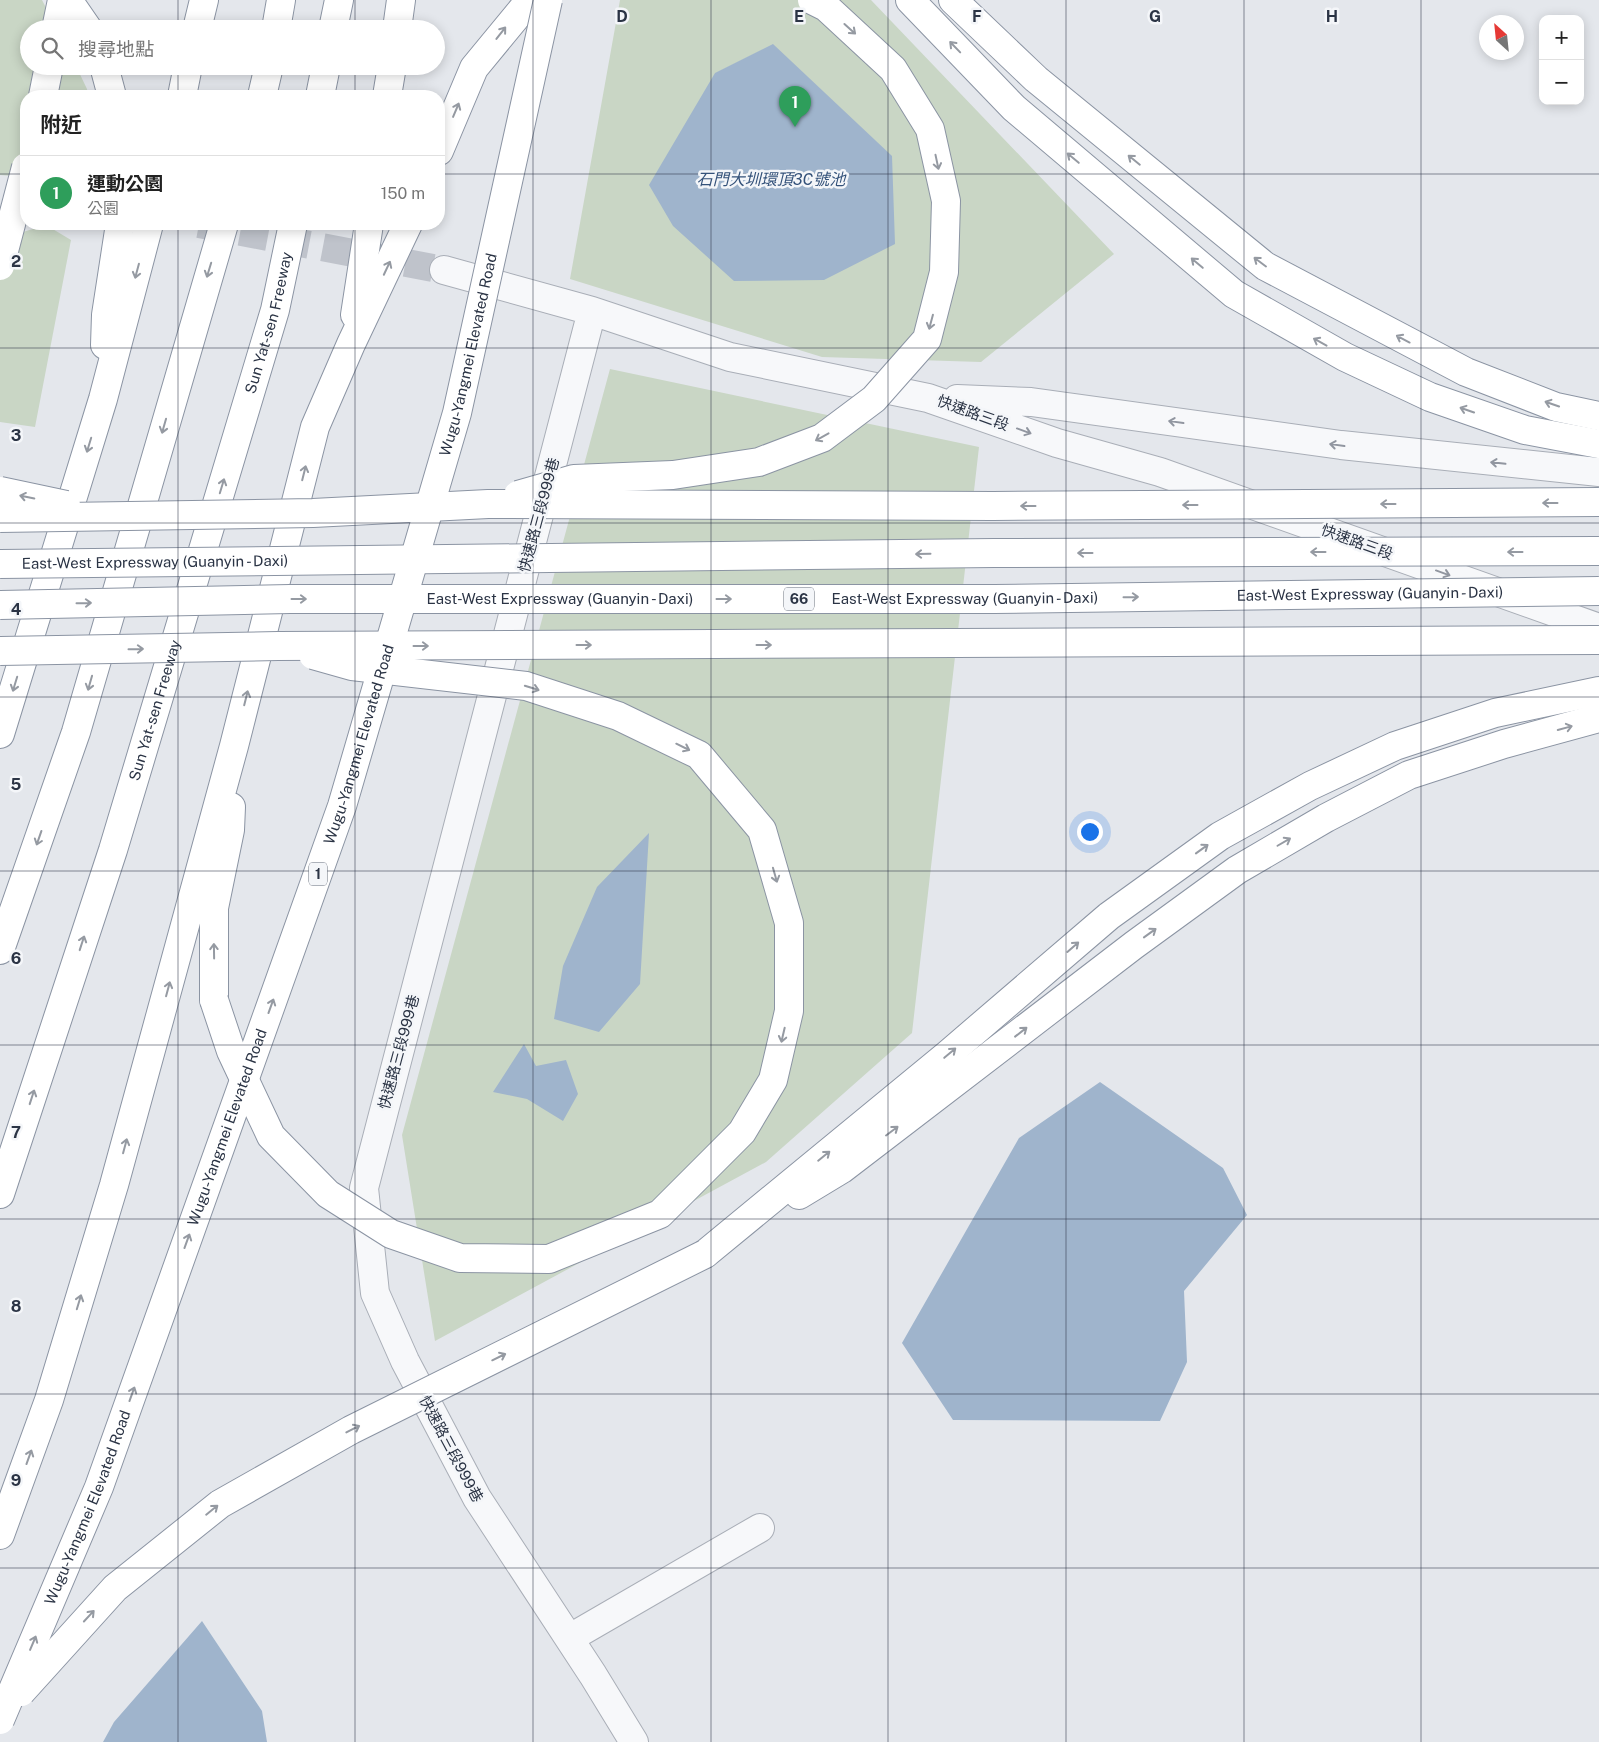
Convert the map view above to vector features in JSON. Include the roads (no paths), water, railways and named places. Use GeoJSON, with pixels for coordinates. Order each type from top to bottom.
{"type":"FeatureCollection","features":[{"type":"Feature","properties":{"kind":"highway"},"geometry":{"type":"LineString","coordinates":[[58,20],[62,0]]}},
{"type":"Feature","properties":{"kind":"highway"},"geometry":{"type":"LineString","coordinates":[[68,0],[82,20]]}},
{"type":"Feature","properties":{"kind":"highway"},"geometry":{"type":"LineString","coordinates":[[199,20],[204,0]]}},
{"type":"Feature","properties":{"kind":"highway"},"geometry":{"type":"LineString","coordinates":[[278,20],[281,0]]}},
{"type":"Feature","properties":{"kind":"highway"},"geometry":{"type":"LineString","coordinates":[[336,20],[339,0]]}},
{"type":"Feature","properties":{"kind":"highway"},"geometry":{"type":"LineString","coordinates":[[398,20],[401,0]]}},
{"type":"Feature","properties":{"kind":"highway"},"geometry":{"type":"LineString","coordinates":[[445,137],[474,68],[530,0]]}},
{"type":"Feature","properties":{"kind":"highway","name":"Wugu-Yangmei Elevated Road"},"geometry":{"type":"LineString","coordinates":[[0,1719],[99,1487],[342,806],[456,413],[548,0]]}},
{"type":"Feature","properties":{"kind":"highway"},"geometry":{"type":"LineString","coordinates":[[488,504],[574,479],[672,475],[759,462],[822,438],[874,399],[927,338],[944,272],[946,201],[930,129],[893,69],[826,7],[812,0]]}},
{"type":"Feature","properties":{"kind":"highway"},"geometry":{"type":"LineString","coordinates":[[910,0],[1014,108],[1234,294],[1345,356],[1430,397],[1526,430],[1599,444]]}},
{"type":"Feature","properties":{"kind":"highway"},"geometry":{"type":"LineString","coordinates":[[953,0],[1036,79],[1265,266],[1466,372],[1556,406],[1599,416]]}},
{"type":"Feature","properties":{"kind":"highway"},"geometry":{"type":"LineString","coordinates":[[44,90],[47,75]]}},
{"type":"Feature","properties":{"kind":"highway"},"geometry":{"type":"LineString","coordinates":[[106,75],[110,90]]}},
{"type":"Feature","properties":{"kind":"highway"},"geometry":{"type":"LineString","coordinates":[[183,90],[186,75]]}},
{"type":"Feature","properties":{"kind":"highway"},"geometry":{"type":"LineString","coordinates":[[263,90],[267,75]]}},
{"type":"Feature","properties":{"kind":"highway"},"geometry":{"type":"LineString","coordinates":[[321,90],[324,75]]}},
{"type":"Feature","properties":{"kind":"highway"},"geometry":{"type":"LineString","coordinates":[[388,90],[390,75]]}},
{"type":"Feature","properties":{"kind":"highway"},"geometry":{"type":"LineString","coordinates":[[0,266],[20,190]]}},
{"type":"Feature","properties":{"kind":"highway"},"geometry":{"type":"LineString","coordinates":[[103,399],[106,315],[119,230]]}},
{"type":"Feature","properties":{"kind":"highway"},"geometry":{"type":"LineString","coordinates":[[0,734],[103,399],[148,230]]}},
{"type":"Feature","properties":{"kind":"highway"},"geometry":{"type":"LineString","coordinates":[[0,950],[76,732],[222,230]]}},
{"type":"Feature","properties":{"kind":"highway","name":"Sun Yat-sen Freeway"},"geometry":{"type":"LineString","coordinates":[[0,1194],[113,850],[275,310],[292,230]]}},
{"type":"Feature","properties":{"kind":"highway"},"geometry":{"type":"LineString","coordinates":[[351,344],[368,230]]}},
{"type":"Feature","properties":{"kind":"highway"},"geometry":{"type":"LineString","coordinates":[[0,1535],[49,1400],[114,1185],[234,746],[315,427],[351,344],[405,230]]}},
{"type":"Feature","properties":{"kind":"highway"},"geometry":{"type":"LineString","coordinates":[[0,491],[109,515]]}},
{"type":"Feature","properties":{"kind":"highway"},"geometry":{"type":"LineString","coordinates":[[0,518],[313,513],[488,504],[1012,506],[1599,502]]}},
{"type":"Feature","properties":{"kind":"highway","name":"East-West Expressway (Guanyin - Daxi)"},"geometry":{"type":"LineString","coordinates":[[0,564],[974,553],[1599,551]]}},
{"type":"Feature","properties":{"kind":"highway","name":"East-West Expressway (Guanyin - Daxi)"},"geometry":{"type":"LineString","coordinates":[[0,605],[290,599],[994,599],[1599,591]]}},
{"type":"Feature","properties":{"kind":"highway"},"geometry":{"type":"LineString","coordinates":[[0,651],[278,646],[1599,640]]}},
{"type":"Feature","properties":{"kind":"highway"},"geometry":{"type":"LineString","coordinates":[[234,746],[230,830],[214,908],[214,1000],[231,1051],[271,1136],[328,1194],[391,1234],[460,1258],[549,1259],[660,1214],[742,1132],[773,1080],[789,1011],[789,923],[762,830],[699,755],[618,716],[526,686],[352,666],[278,646]]}},
{"type":"Feature","properties":{"kind":"highway"},"geometry":{"type":"LineString","coordinates":[[705,1254],[948,1056],[1109,916],[1220,836],[1310,786],[1394,746],[1495,713],[1599,691]]}},
{"type":"Feature","properties":{"kind":"highway"},"geometry":{"type":"LineString","coordinates":[[0,1719],[36,1673],[115,1588],[220,1504],[351,1430],[705,1254],[842,1168],[1134,945],[1236,870],[1326,818],[1409,775],[1530,737],[1599,718]]}},
{"type":"Feature","properties":{"kind":"street"},"geometry":{"type":"LineString","coordinates":[[0,194],[20,195]]}},
{"type":"Feature","properties":{"kind":"street"},"geometry":{"type":"LineString","coordinates":[[444,270],[592,311],[730,357],[928,398]]}},
{"type":"Feature","properties":{"kind":"street","name":"快速路三段999巷"},"geometry":{"type":"LineString","coordinates":[[592,311],[364,1188],[374,1293],[405,1361],[477,1498],[570,1638],[634,1742]]}},
{"type":"Feature","properties":{"kind":"street","name":"快速路三段"},"geometry":{"type":"LineString","coordinates":[[928,398],[1031,402],[1341,445],[1599,472]]}},
{"type":"Feature","properties":{"kind":"street","name":"快速路三段"},"geometry":{"type":"LineString","coordinates":[[928,398],[1057,443],[1160,472],[1599,628]]}},
{"type":"Feature","properties":{"kind":"street"},"geometry":{"type":"LineString","coordinates":[[570,1638],[760,1528]]}},
{"type":"Feature","properties":{"kind":"water","name":"石門大圳環頂3C號池"},"geometry":{"type":"Polygon","coordinates":[[[773,44],[892,156],[895,244],[824,280],[734,281],[673,226],[649,185],[715,73],[773,44]]]}},
{"type":"Feature","properties":{"kind":"water"},"geometry":{"type":"Polygon","coordinates":[[[649,833],[640,984],[599,1032],[554,1019],[563,966],[597,887],[649,833]]]}},
{"type":"Feature","properties":{"kind":"water"},"geometry":{"type":"Polygon","coordinates":[[[524,1044],[536,1066],[566,1060],[578,1094],[563,1121],[527,1099],[493,1092],[524,1044]]]}},
{"type":"Feature","properties":{"kind":"water"},"geometry":{"type":"Polygon","coordinates":[[[1100,1082],[1223,1168],[1247,1215],[1184,1291],[1187,1362],[1160,1421],[953,1420],[902,1343],[1019,1138],[1100,1082]]]}},
{"type":"Feature","properties":{"kind":"water"},"geometry":{"type":"Polygon","coordinates":[[[202,1621],[262,1711],[267,1742],[103,1742],[114,1722],[202,1621]]]}},
{"type":"Feature","properties":{"kind":"tunnel"},"geometry":{"type":"LineString","coordinates":[[231,230],[444,270]]}},
{"type":"Feature","properties":{"kind":"place","name":"運動公園"},"geometry":{"type":"Point","coordinates":[795,127]}}]}
